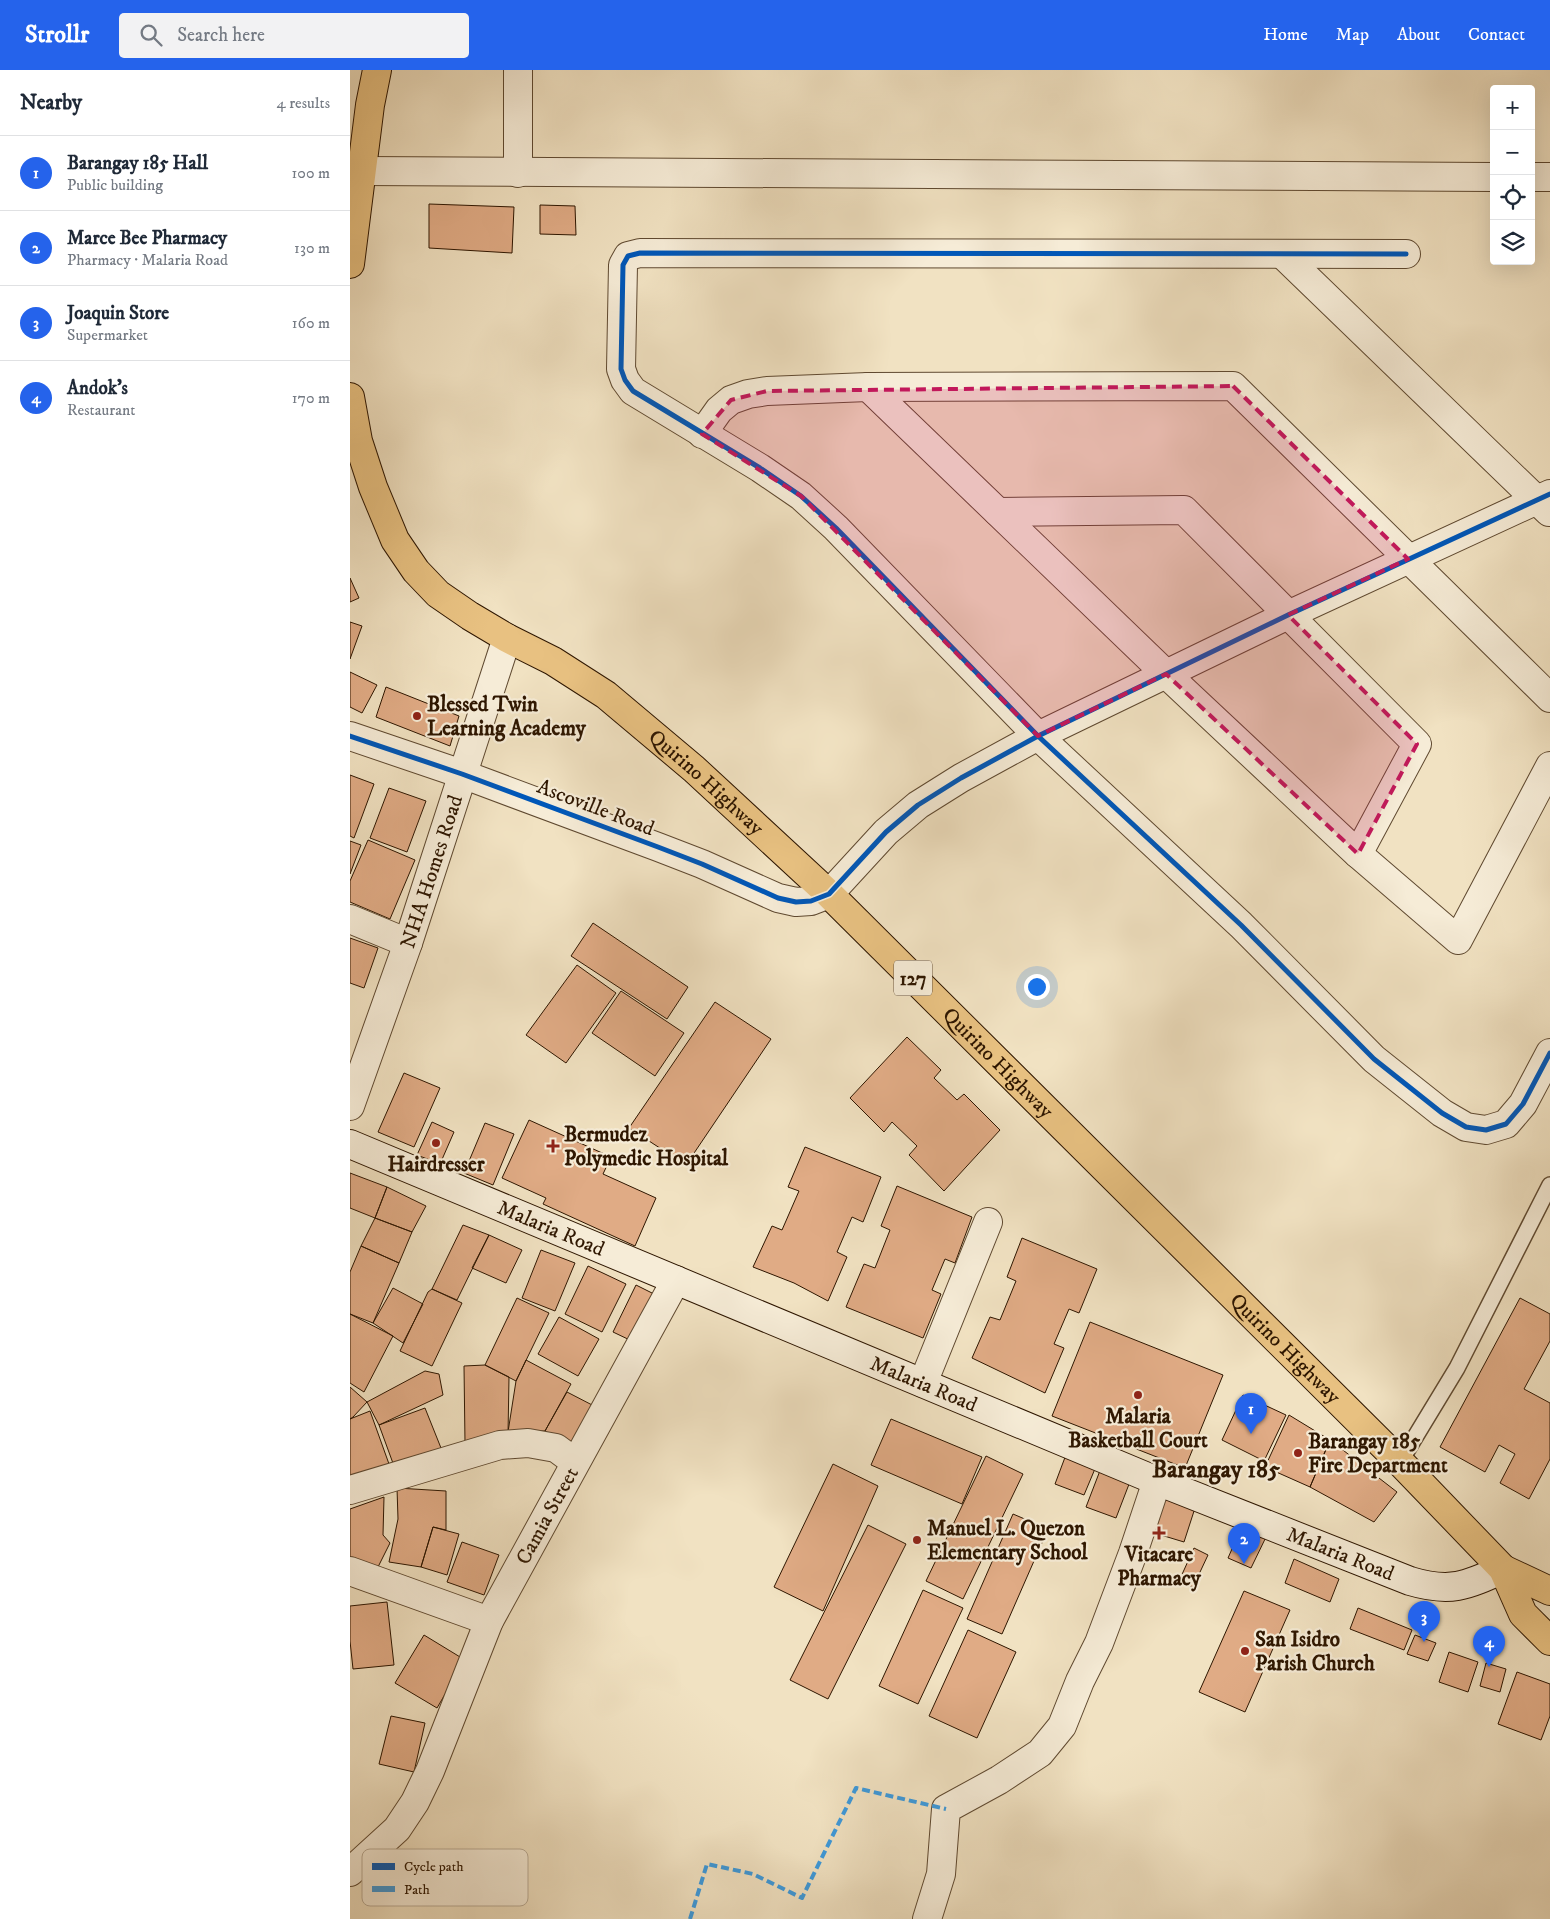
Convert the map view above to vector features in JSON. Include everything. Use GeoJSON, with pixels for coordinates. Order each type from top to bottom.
{"type":"FeatureCollection","features":[{"type":"Feature","properties":{"kind":"main road"},"geometry":{"type":"LineString","coordinates":[[350,264],[376,70]]}},
{"type":"Feature","properties":{"kind":"main road","name":"Quirino Highway"},"geometry":{"type":"LineString","coordinates":[[350,397],[358,441],[373,487],[395,540],[416,571],[438,594],[507,638],[553,660],[606,695],[694,769],[829,894],[1400,1462],[1503,1569],[1550,1591]]}},
{"type":"Feature","properties":{"kind":"main road","name":"Quirino Highway"},"geometry":{"type":"LineString","coordinates":[[1503,1569],[1522,1614],[1550,1641]]}},
{"type":"Feature","properties":{"kind":"street"},"geometry":{"type":"LineString","coordinates":[[518,70],[518,173]]}},
{"type":"Feature","properties":{"kind":"street"},"geometry":{"type":"LineString","coordinates":[[362,171],[1490,177]]}},
{"type":"Feature","properties":{"kind":"street"},"geometry":{"type":"LineString","coordinates":[[1535,177],[1550,177]]}},
{"type":"Feature","properties":{"kind":"street"},"geometry":{"type":"LineString","coordinates":[[1406,254],[640,253],[628,256],[623,265],[621,369],[625,380],[633,391],[760,468],[801,496],[836,528],[1038,736],[1241,925],[1374,1060],[1442,1113],[1466,1127],[1486,1130],[1506,1124],[1523,1104],[1550,1052]]}},
{"type":"Feature","properties":{"kind":"street"},"geometry":{"type":"LineString","coordinates":[[829,894],[886,832],[918,805],[961,778],[1038,736],[1288,615],[1408,559],[1545,502],[1282,254]]}},
{"type":"Feature","properties":{"kind":"street"},"geometry":{"type":"LineString","coordinates":[[702,434],[720,410],[731,400],[748,394],[766,391],[868,387],[1232,386],[1550,698]]}},
{"type":"Feature","properties":{"kind":"street"},"geometry":{"type":"LineString","coordinates":[[868,387],[1166,674],[1358,854],[1458,940],[1550,766]]}},
{"type":"Feature","properties":{"kind":"street"},"geometry":{"type":"LineString","coordinates":[[998,512],[1184,510],[1417,744],[1358,854]]}},
{"type":"Feature","properties":{"kind":"street","name":"NHA Homes Road"},"geometry":{"type":"LineString","coordinates":[[350,1106],[408,943],[507,638]]}},
{"type":"Feature","properties":{"kind":"street","name":"Ascoville Road"},"geometry":{"type":"LineString","coordinates":[[350,736],[462,774],[702,864],[778,898],[796,902],[811,901],[829,894]]}},
{"type":"Feature","properties":{"kind":"street"},"geometry":{"type":"LineString","coordinates":[[350,919],[408,943]]}},
{"type":"Feature","properties":{"kind":"street","name":"Malaria Road"},"geometry":{"type":"LineString","coordinates":[[350,1144],[1157,1480],[1410,1581],[1426,1586],[1445,1588],[1461,1586],[1503,1569]]}},
{"type":"Feature","properties":{"kind":"street"},"geometry":{"type":"LineString","coordinates":[[923,1383],[988,1222]]}},
{"type":"Feature","properties":{"kind":"street","name":"Camia Street"},"geometry":{"type":"LineString","coordinates":[[375,1849],[397,1828],[415,1802],[430,1771],[489,1621],[676,1280]]}},
{"type":"Feature","properties":{"kind":"street"},"geometry":{"type":"LineString","coordinates":[[350,1490],[500,1445],[528,1443],[556,1448],[575,1462]]}},
{"type":"Feature","properties":{"kind":"street"},"geometry":{"type":"LineString","coordinates":[[927,1919],[941,1874],[946,1808],[999,1780],[1040,1753],[1062,1726],[1080,1681],[1099,1643],[1133,1553],[1157,1480]]}},
{"type":"Feature","properties":{"kind":"street"},"geometry":{"type":"LineString","coordinates":[[350,1571],[489,1621]]}},
{"type":"Feature","properties":{"kind":"street","name":"Camia Street"},"geometry":{"type":"LineString","coordinates":[[350,1872],[362,1861]]}},
{"type":"Feature","properties":{"kind":"lane"},"geometry":{"type":"LineString","coordinates":[[1400,1462],[1456,1368],[1550,1185]]}},
{"type":"Feature","properties":{"kind":"highlighted area"},"geometry":{"type":"Polygon","coordinates":[[[1233,386],[1408,559],[1288,615],[1417,744],[1358,854],[1166,674],[1038,736],[801,496],[702,434],[731,400],[767,391],[1233,386]]]}},
{"type":"Feature","properties":{"kind":"building"},"geometry":{"type":"Polygon","coordinates":[[[429,204],[514,207],[512,253],[429,248],[429,204]]]}},
{"type":"Feature","properties":{"kind":"building"},"geometry":{"type":"Polygon","coordinates":[[[540,205],[575,206],[576,235],[540,234],[540,205]]]}},
{"type":"Feature","properties":{"kind":"building"},"geometry":{"type":"Polygon","coordinates":[[[350,578],[359,598],[350,602],[350,578]]]}},
{"type":"Feature","properties":{"kind":"building"},"geometry":{"type":"Polygon","coordinates":[[[350,622],[362,626],[350,659],[350,622]]]}},
{"type":"Feature","properties":{"kind":"building"},"geometry":{"type":"Polygon","coordinates":[[[350,672],[377,685],[362,713],[350,707],[350,672]]]}},
{"type":"Feature","properties":{"kind":"building","name":"Blessed Twin Learning Academy"},"geometry":{"type":"Polygon","coordinates":[[[386,687],[459,716],[450,746],[376,717],[386,687]]]}},
{"type":"Feature","properties":{"kind":"building"},"geometry":{"type":"Polygon","coordinates":[[[350,775],[374,784],[354,838],[350,836],[350,775]]]}},
{"type":"Feature","properties":{"kind":"building"},"geometry":{"type":"Polygon","coordinates":[[[389,788],[426,801],[407,852],[370,838],[389,788]]]}},
{"type":"Feature","properties":{"kind":"building"},"geometry":{"type":"Polygon","coordinates":[[[368,840],[415,860],[390,919],[350,902],[350,881],[368,840]]]}},
{"type":"Feature","properties":{"kind":"building"},"geometry":{"type":"Polygon","coordinates":[[[350,841],[361,845],[350,874],[350,841]]]}},
{"type":"Feature","properties":{"kind":"building"},"geometry":{"type":"Polygon","coordinates":[[[593,923],[688,987],[667,1019],[571,956],[593,923]]]}},
{"type":"Feature","properties":{"kind":"building"},"geometry":{"type":"Polygon","coordinates":[[[350,938],[378,948],[364,988],[350,983],[350,938]]]}},
{"type":"Feature","properties":{"kind":"building"},"geometry":{"type":"Polygon","coordinates":[[[577,965],[616,993],[566,1063],[526,1035],[577,965]]]}},
{"type":"Feature","properties":{"kind":"building"},"geometry":{"type":"Polygon","coordinates":[[[621,991],[684,1033],[655,1076],[592,1033],[621,991]]]}},
{"type":"Feature","properties":{"kind":"building"},"geometry":{"type":"Polygon","coordinates":[[[715,1002],[771,1039],[686,1165],[629,1128],[715,1002]]]}},
{"type":"Feature","properties":{"kind":"building"},"geometry":{"type":"Polygon","coordinates":[[[907,1037],[941,1070],[934,1078],[957,1100],[964,1094],[1000,1130],[944,1191],[909,1155],[917,1146],[892,1122],[884,1132],[850,1098],[907,1037]]]}},
{"type":"Feature","properties":{"kind":"building"},"geometry":{"type":"Polygon","coordinates":[[[404,1073],[440,1088],[414,1147],[378,1132],[404,1073]]]}},
{"type":"Feature","properties":{"kind":"building","name":"Bermudez Polymedic Hospital"},"geometry":{"type":"Polygon","coordinates":[[[529,1120],[611,1157],[603,1174],[656,1198],[635,1246],[543,1204],[546,1198],[502,1178],[529,1120]]]}},
{"type":"Feature","properties":{"kind":"building","name":"Hairdresser"},"geometry":{"type":"Polygon","coordinates":[[[432,1122],[454,1132],[440,1164],[417,1155],[432,1122]]]}},
{"type":"Feature","properties":{"kind":"building"},"geometry":{"type":"Polygon","coordinates":[[[485,1123],[514,1134],[493,1185],[464,1173],[485,1123]]]}},
{"type":"Feature","properties":{"kind":"building"},"geometry":{"type":"Polygon","coordinates":[[[805,1147],[881,1177],[863,1222],[852,1217],[837,1252],[847,1257],[828,1301],[794,1283],[753,1267],[772,1226],[782,1230],[799,1191],[788,1187],[805,1147]]]}},
{"type":"Feature","properties":{"kind":"building"},"geometry":{"type":"Polygon","coordinates":[[[350,1173],[387,1187],[375,1218],[350,1208],[350,1173]]]}},
{"type":"Feature","properties":{"kind":"building"},"geometry":{"type":"Polygon","coordinates":[[[897,1186],[972,1217],[955,1263],[945,1259],[932,1290],[941,1294],[923,1338],[846,1307],[864,1264],[875,1268],[890,1230],[881,1226],[897,1186]]]}},
{"type":"Feature","properties":{"kind":"building"},"geometry":{"type":"Polygon","coordinates":[[[387,1187],[426,1206],[412,1232],[375,1218],[387,1187]]]}},
{"type":"Feature","properties":{"kind":"building"},"geometry":{"type":"Polygon","coordinates":[[[375,1218],[412,1232],[399,1263],[361,1246],[375,1218]]]}},
{"type":"Feature","properties":{"kind":"building"},"geometry":{"type":"Polygon","coordinates":[[[463,1225],[489,1235],[457,1300],[432,1289],[463,1225]]]}},
{"type":"Feature","properties":{"kind":"building"},"geometry":{"type":"Polygon","coordinates":[[[489,1235],[522,1250],[506,1283],[472,1268],[489,1235]]]}},
{"type":"Feature","properties":{"kind":"building"},"geometry":{"type":"Polygon","coordinates":[[[1022,1238],[1097,1269],[1079,1313],[1069,1309],[1054,1344],[1064,1348],[1045,1393],[972,1358],[990,1317],[1000,1320],[1016,1281],[1007,1277],[1022,1238]]]}},
{"type":"Feature","properties":{"kind":"building"},"geometry":{"type":"Polygon","coordinates":[[[361,1246],[399,1263],[373,1323],[350,1314],[350,1272],[361,1246]]]}},
{"type":"Feature","properties":{"kind":"building"},"geometry":{"type":"Polygon","coordinates":[[[541,1250],[575,1263],[555,1311],[522,1298],[541,1250]]]}},
{"type":"Feature","properties":{"kind":"building"},"geometry":{"type":"Polygon","coordinates":[[[588,1266],[626,1284],[602,1332],[565,1314],[588,1266]]]}},
{"type":"Feature","properties":{"kind":"building"},"geometry":{"type":"Polygon","coordinates":[[[636,1285],[656,1295],[634,1342],[613,1332],[636,1285]]]}},
{"type":"Feature","properties":{"kind":"building"},"geometry":{"type":"Polygon","coordinates":[[[393,1288],[423,1304],[403,1343],[373,1323],[393,1288]]]}},
{"type":"Feature","properties":{"kind":"building"},"geometry":{"type":"Polygon","coordinates":[[[432,1289],[462,1303],[432,1366],[400,1351],[428,1292],[432,1289]]]}},
{"type":"Feature","properties":{"kind":"building"},"geometry":{"type":"Polygon","coordinates":[[[517,1298],[549,1313],[516,1381],[485,1365],[517,1298]]]}},
{"type":"Feature","properties":{"kind":"building"},"geometry":{"type":"Polygon","coordinates":[[[1520,1298],[1550,1314],[1550,1341],[1524,1389],[1550,1403],[1550,1459],[1529,1499],[1500,1483],[1515,1454],[1499,1445],[1485,1472],[1440,1447],[1520,1298]]]}},
{"type":"Feature","properties":{"kind":"building"},"geometry":{"type":"Polygon","coordinates":[[[350,1314],[393,1336],[364,1392],[350,1383],[350,1314]]]}},
{"type":"Feature","properties":{"kind":"building"},"geometry":{"type":"Polygon","coordinates":[[[559,1317],[599,1339],[578,1376],[538,1354],[559,1317]]]}},
{"type":"Feature","properties":{"kind":"building","name":"Malaria Basketball Court"},"geometry":{"type":"Polygon","coordinates":[[[1090,1322],[1223,1375],[1185,1468],[1052,1416],[1090,1322]]]}},
{"type":"Feature","properties":{"kind":"building"},"geometry":{"type":"Polygon","coordinates":[[[526,1360],[571,1384],[545,1431],[508,1432],[516,1381],[526,1360]]]}},
{"type":"Feature","properties":{"kind":"building"},"geometry":{"type":"Polygon","coordinates":[[[485,1365],[509,1377],[508,1435],[465,1443],[464,1366],[485,1365]]]}},
{"type":"Feature","properties":{"kind":"building"},"geometry":{"type":"Polygon","coordinates":[[[425,1371],[439,1374],[443,1395],[379,1425],[367,1402],[425,1371]]]}},
{"type":"Feature","properties":{"kind":"building"},"geometry":{"type":"Polygon","coordinates":[[[350,1387],[367,1402],[350,1419],[350,1387]]]}},
{"type":"Feature","properties":{"kind":"building"},"geometry":{"type":"Polygon","coordinates":[[[567,1392],[596,1407],[573,1447],[545,1431],[567,1392]]]}},
{"type":"Feature","properties":{"kind":"building"},"geometry":{"type":"Polygon","coordinates":[[[1243,1395],[1286,1415],[1264,1461],[1222,1440],[1243,1395]]]}},
{"type":"Feature","properties":{"kind":"building"},"geometry":{"type":"Polygon","coordinates":[[[425,1408],[441,1448],[394,1466],[379,1425],[425,1408]]]}},
{"type":"Feature","properties":{"kind":"building"},"geometry":{"type":"Polygon","coordinates":[[[370,1411],[389,1464],[350,1478],[350,1419],[370,1411]]]}},
{"type":"Feature","properties":{"kind":"building","name":"Barangay 185 Fire Department"},"geometry":{"type":"Polygon","coordinates":[[[1289,1415],[1330,1440],[1310,1487],[1265,1467],[1289,1415]]]}},
{"type":"Feature","properties":{"kind":"building"},"geometry":{"type":"Polygon","coordinates":[[[891,1419],[982,1457],[962,1504],[871,1465],[891,1419]]]}},
{"type":"Feature","properties":{"kind":"building"},"geometry":{"type":"Polygon","coordinates":[[[1330,1440],[1397,1492],[1374,1522],[1310,1487],[1330,1440]]]}},
{"type":"Feature","properties":{"kind":"building"},"geometry":{"type":"Polygon","coordinates":[[[1067,1452],[1097,1464],[1084,1495],[1055,1484],[1067,1452]]]}},
{"type":"Feature","properties":{"kind":"building"},"geometry":{"type":"Polygon","coordinates":[[[986,1456],[1023,1474],[963,1599],[926,1581],[986,1456]]]}},
{"type":"Feature","properties":{"kind":"building"},"geometry":{"type":"Polygon","coordinates":[[[833,1464],[878,1486],[823,1611],[774,1587],[833,1464]]]}},
{"type":"Feature","properties":{"kind":"building"},"geometry":{"type":"Polygon","coordinates":[[[1101,1468],[1131,1479],[1116,1518],[1086,1507],[1101,1468]]]}},
{"type":"Feature","properties":{"kind":"building"},"geometry":{"type":"Polygon","coordinates":[[[397,1488],[446,1491],[446,1530],[433,1527],[421,1567],[389,1562],[398,1519],[397,1488]]]}},
{"type":"Feature","properties":{"kind":"building"},"geometry":{"type":"Polygon","coordinates":[[[384,1497],[383,1535],[390,1543],[378,1567],[350,1558],[350,1509],[384,1497]]]}},
{"type":"Feature","properties":{"kind":"building"},"geometry":{"type":"Polygon","coordinates":[[[1161,1498],[1195,1508],[1184,1542],[1151,1532],[1161,1498]]]}},
{"type":"Feature","properties":{"kind":"building"},"geometry":{"type":"Polygon","coordinates":[[[1013,1514],[1048,1529],[1002,1634],[967,1619],[1013,1514]]]}},
{"type":"Feature","properties":{"kind":"building"},"geometry":{"type":"Polygon","coordinates":[[[1243,1524],[1267,1535],[1251,1568],[1228,1558],[1243,1524]]]}},
{"type":"Feature","properties":{"kind":"building"},"geometry":{"type":"Polygon","coordinates":[[[868,1525],[906,1544],[828,1699],[790,1680],[868,1525]]]}},
{"type":"Feature","properties":{"kind":"building"},"geometry":{"type":"Polygon","coordinates":[[[433,1527],[459,1534],[447,1575],[421,1567],[433,1527]]]}},
{"type":"Feature","properties":{"kind":"building"},"geometry":{"type":"Polygon","coordinates":[[[462,1542],[499,1555],[484,1595],[447,1582],[462,1542]]]}},
{"type":"Feature","properties":{"kind":"building"},"geometry":{"type":"Polygon","coordinates":[[[1194,1548],[1208,1555],[1193,1587],[1179,1581],[1194,1548]]]}},
{"type":"Feature","properties":{"kind":"building"},"geometry":{"type":"Polygon","coordinates":[[[1294,1559],[1339,1579],[1330,1602],[1285,1583],[1294,1559]]]}},
{"type":"Feature","properties":{"kind":"building"},"geometry":{"type":"Polygon","coordinates":[[[923,1590],[963,1608],[918,1704],[879,1686],[923,1590]]]}},
{"type":"Feature","properties":{"kind":"building","name":"San Isidro Parish Church"},"geometry":{"type":"Polygon","coordinates":[[[1244,1591],[1290,1610],[1245,1712],[1199,1692],[1244,1591]]]}},
{"type":"Feature","properties":{"kind":"building"},"geometry":{"type":"Polygon","coordinates":[[[387,1602],[394,1665],[353,1669],[350,1641],[350,1606],[387,1602]]]}},
{"type":"Feature","properties":{"kind":"building"},"geometry":{"type":"Polygon","coordinates":[[[1358,1608],[1412,1630],[1404,1650],[1350,1629],[1358,1608]]]}},
{"type":"Feature","properties":{"kind":"building"},"geometry":{"type":"Polygon","coordinates":[[[968,1630],[1016,1652],[977,1738],[929,1716],[968,1630]]]}},
{"type":"Feature","properties":{"kind":"building"},"geometry":{"type":"Polygon","coordinates":[[[424,1635],[465,1660],[437,1708],[395,1683],[424,1635]]]}},
{"type":"Feature","properties":{"kind":"building"},"geometry":{"type":"Polygon","coordinates":[[[1415,1635],[1436,1643],[1428,1661],[1407,1654],[1415,1635]]]}},
{"type":"Feature","properties":{"kind":"building"},"geometry":{"type":"Polygon","coordinates":[[[1449,1652],[1478,1662],[1468,1692],[1439,1682],[1449,1652]]]}},
{"type":"Feature","properties":{"kind":"building"},"geometry":{"type":"Polygon","coordinates":[[[1486,1663],[1506,1669],[1500,1692],[1480,1686],[1486,1663]]]}},
{"type":"Feature","properties":{"kind":"building"},"geometry":{"type":"Polygon","coordinates":[[[1517,1672],[1550,1684],[1550,1716],[1541,1740],[1498,1724],[1517,1672]]]}},
{"type":"Feature","properties":{"kind":"building"},"geometry":{"type":"Polygon","coordinates":[[[391,1716],[425,1723],[414,1772],[379,1764],[391,1716]]]}},
{"type":"Feature","properties":{"kind":"marked path"},"geometry":{"type":"LineString","coordinates":[[690,1919],[707,1864],[753,1874],[802,1898],[856,1788],[946,1809]]}},
{"type":"Feature","properties":{"kind":"cycle path"},"geometry":{"type":"LineString","coordinates":[[1406,254],[640,253],[628,256],[623,265],[621,369],[625,380],[633,391],[760,468],[801,496],[836,528],[1038,736],[1241,925],[1374,1059],[1442,1113],[1466,1127],[1486,1130],[1506,1124],[1523,1104],[1550,1053]]}},
{"type":"Feature","properties":{"kind":"cycle path"},"geometry":{"type":"LineString","coordinates":[[350,736],[462,774],[658,847],[702,864],[778,898],[796,902],[811,901],[829,894],[886,832],[918,805],[961,778],[1038,736],[1288,615],[1550,494]]}},
{"type":"Feature","properties":{"kind":"place","name":"Blessed Twin Learning Academy"},"geometry":{"type":"Point","coordinates":[417,716]}},
{"type":"Feature","properties":{"kind":"place","name":"Hairdresser"},"geometry":{"type":"Point","coordinates":[436,1143]}},
{"type":"Feature","properties":{"kind":"place","name":"Bermudez Polymedic Hospital"},"geometry":{"type":"Point","coordinates":[553,1146]}},
{"type":"Feature","properties":{"kind":"place","name":"Malaria Basketball Court"},"geometry":{"type":"Point","coordinates":[1138,1395]}},
{"type":"Feature","properties":{"kind":"place","name":"Barangay 185 Hall"},"geometry":{"type":"Point","coordinates":[1251,1434]}},
{"type":"Feature","properties":{"kind":"place","name":"Barangay 185 Fire Department"},"geometry":{"type":"Point","coordinates":[1298,1453]}},
{"type":"Feature","properties":{"kind":"place","name":"Vitacare Pharmacy"},"geometry":{"type":"Point","coordinates":[1159,1533]}},
{"type":"Feature","properties":{"kind":"place","name":"Manuel L. Quezon Elementary School"},"geometry":{"type":"Point","coordinates":[917,1540]}},
{"type":"Feature","properties":{"kind":"place","name":"Marce Bee Pharmacy"},"geometry":{"type":"Point","coordinates":[1244,1564]}},
{"type":"Feature","properties":{"kind":"place","name":"Joaquin Store"},"geometry":{"type":"Point","coordinates":[1424,1642]}},
{"type":"Feature","properties":{"kind":"place","name":"San Isidro Parish Church"},"geometry":{"type":"Point","coordinates":[1245,1651]}},
{"type":"Feature","properties":{"kind":"place","name":"Andok's"},"geometry":{"type":"Point","coordinates":[1489,1667]}},
{"type":"Feature","properties":{"kind":"district","name":"Barangay 185"},"geometry":{"type":"Point","coordinates":[1216,1469]}}]}
